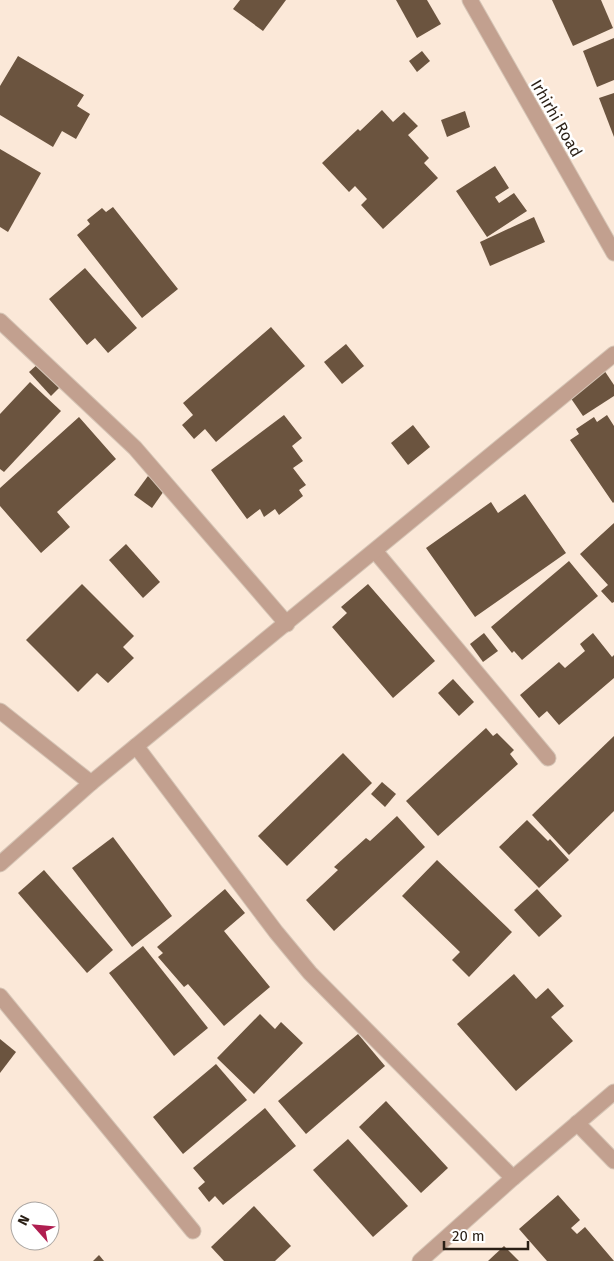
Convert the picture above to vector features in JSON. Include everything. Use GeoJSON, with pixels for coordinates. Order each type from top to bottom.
{"type":"FeatureCollection","features":[{"type":"Feature","properties":{"kind":"street","name":"Irhirhi Road"},"geometry":{"type":"LineString","coordinates":[[470,0],[614,253]]}},
{"type":"Feature","properties":{"kind":"street"},"geometry":{"type":"LineString","coordinates":[[0,321],[135,448],[287,624]]}},
{"type":"Feature","properties":{"kind":"street"},"geometry":{"type":"LineString","coordinates":[[0,864],[136,746],[614,354]]}},
{"type":"Feature","properties":{"kind":"street"},"geometry":{"type":"LineString","coordinates":[[375,551],[548,758]]}},
{"type":"Feature","properties":{"kind":"street"},"geometry":{"type":"LineString","coordinates":[[0,711],[91,784]]}},
{"type":"Feature","properties":{"kind":"street"},"geometry":{"type":"LineString","coordinates":[[136,746],[276,932],[310,972],[513,1178]]}},
{"type":"Feature","properties":{"kind":"street"},"geometry":{"type":"LineString","coordinates":[[0,996],[194,1230]]}},
{"type":"Feature","properties":{"kind":"street"},"geometry":{"type":"LineString","coordinates":[[420,1261],[614,1092]]}},
{"type":"Feature","properties":{"kind":"street"},"geometry":{"type":"LineString","coordinates":[[577,1123],[614,1161]]}},
{"type":"Feature","properties":{"kind":"building"},"geometry":{"type":"Polygon","coordinates":[[[240,0],[286,0],[263,31],[233,9],[240,0]]]}},
{"type":"Feature","properties":{"kind":"building"},"geometry":{"type":"Polygon","coordinates":[[[396,0],[427,0],[441,24],[417,38],[396,0]]]}},
{"type":"Feature","properties":{"kind":"building"},"geometry":{"type":"Polygon","coordinates":[[[552,0],[601,0],[613,28],[573,46],[552,0]]]}},
{"type":"Feature","properties":{"kind":"building"},"geometry":{"type":"Polygon","coordinates":[[[614,38],[614,80],[597,87],[583,51],[614,38]]]}},
{"type":"Feature","properties":{"kind":"building"},"geometry":{"type":"Polygon","coordinates":[[[422,51],[430,61],[417,72],[409,61],[422,51]]]}},
{"type":"Feature","properties":{"kind":"building"},"geometry":{"type":"Polygon","coordinates":[[[18,56],[84,95],[77,106],[90,114],[76,139],[62,131],[53,147],[0,115],[0,86],[18,56]]]}},
{"type":"Feature","properties":{"kind":"building"},"geometry":{"type":"Polygon","coordinates":[[[614,93],[614,137],[599,98],[614,93]]]}},
{"type":"Feature","properties":{"kind":"building"},"geometry":{"type":"Polygon","coordinates":[[[382,110],[393,122],[404,112],[418,126],[408,135],[429,158],[424,163],[438,178],[383,229],[361,205],[367,199],[355,186],[349,192],[322,163],[358,129],[360,131],[382,110]]]}},
{"type":"Feature","properties":{"kind":"building"},"geometry":{"type":"Polygon","coordinates":[[[465,111],[470,127],[447,137],[441,120],[465,111]]]}},
{"type":"Feature","properties":{"kind":"building"},"geometry":{"type":"Polygon","coordinates":[[[0,149],[41,173],[8,232],[0,227],[0,149]]]}},
{"type":"Feature","properties":{"kind":"building"},"geometry":{"type":"Polygon","coordinates":[[[495,166],[509,188],[495,197],[499,203],[514,193],[527,211],[487,237],[456,191],[495,166]]]}},
{"type":"Feature","properties":{"kind":"building"},"geometry":{"type":"Polygon","coordinates":[[[113,207],[178,289],[142,318],[77,235],[90,224],[87,220],[102,208],[106,212],[113,207]]]}},
{"type":"Feature","properties":{"kind":"building"},"geometry":{"type":"Polygon","coordinates":[[[534,217],[545,242],[490,266],[480,242],[534,217]]]}},
{"type":"Feature","properties":{"kind":"building"},"geometry":{"type":"Polygon","coordinates":[[[85,268],[137,328],[108,353],[95,338],[87,345],[49,299],[85,268]]]}},
{"type":"Feature","properties":{"kind":"building"},"geometry":{"type":"Polygon","coordinates":[[[271,327],[305,366],[216,442],[205,429],[194,439],[182,425],[193,415],[183,403],[271,327]]]}},
{"type":"Feature","properties":{"kind":"building"},"geometry":{"type":"Polygon","coordinates":[[[346,344],[364,366],[342,384],[324,362],[346,344]]]}},
{"type":"Feature","properties":{"kind":"building"},"geometry":{"type":"Polygon","coordinates":[[[39,363],[61,386],[51,396],[29,372],[39,363]]]}},
{"type":"Feature","properties":{"kind":"building"},"geometry":{"type":"Polygon","coordinates":[[[604,370],[614,385],[614,396],[583,416],[568,394],[604,370]]]}},
{"type":"Feature","properties":{"kind":"building"},"geometry":{"type":"Polygon","coordinates":[[[30,382],[61,411],[4,472],[0,469],[0,414],[30,382]]]}},
{"type":"Feature","properties":{"kind":"building"},"geometry":{"type":"Polygon","coordinates":[[[284,415],[302,438],[292,446],[303,461],[293,468],[306,485],[299,490],[303,496],[279,515],[275,509],[264,517],[260,509],[247,519],[211,470],[284,415]]]}},
{"type":"Feature","properties":{"kind":"building"},"geometry":{"type":"Polygon","coordinates":[[[607,415],[614,426],[613,503],[570,440],[579,434],[576,429],[594,417],[597,422],[607,415]]]}},
{"type":"Feature","properties":{"kind":"building"},"geometry":{"type":"Polygon","coordinates":[[[79,417],[116,459],[57,512],[70,527],[41,553],[0,506],[0,488],[79,417]]]}},
{"type":"Feature","properties":{"kind":"building"},"geometry":{"type":"Polygon","coordinates":[[[413,425],[430,447],[408,465],[391,443],[413,425]]]}},
{"type":"Feature","properties":{"kind":"building"},"geometry":{"type":"Polygon","coordinates":[[[148,476],[166,488],[152,508],[134,495],[148,476]]]}},
{"type":"Feature","properties":{"kind":"building"},"geometry":{"type":"Polygon","coordinates":[[[525,494],[566,553],[475,617],[426,548],[491,502],[498,513],[525,494]]]}},
{"type":"Feature","properties":{"kind":"building"},"geometry":{"type":"Polygon","coordinates":[[[614,523],[614,602],[612,603],[601,591],[608,585],[580,554],[614,523]]]}},
{"type":"Feature","properties":{"kind":"building"},"geometry":{"type":"Polygon","coordinates":[[[126,544],[160,582],[143,598],[109,560],[126,544]]]}},
{"type":"Feature","properties":{"kind":"building"},"geometry":{"type":"Polygon","coordinates":[[[569,561],[598,596],[522,660],[514,651],[512,653],[491,627],[569,561]]]}},
{"type":"Feature","properties":{"kind":"building"},"geometry":{"type":"Polygon","coordinates":[[[82,584],[134,636],[123,647],[134,658],[108,683],[97,673],[78,692],[26,640],[82,584]]]}},
{"type":"Feature","properties":{"kind":"building"},"geometry":{"type":"Polygon","coordinates":[[[368,584],[435,661],[393,698],[332,627],[347,613],[341,607],[368,584]]]}},
{"type":"Feature","properties":{"kind":"building"},"geometry":{"type":"Polygon","coordinates":[[[484,633],[498,651],[483,662],[470,644],[484,633]]]}},
{"type":"Feature","properties":{"kind":"building"},"geometry":{"type":"Polygon","coordinates":[[[593,633],[612,657],[614,655],[614,678],[559,725],[547,711],[539,718],[520,695],[559,662],[565,668],[585,651],[580,644],[593,633]]]}},
{"type":"Feature","properties":{"kind":"building"},"geometry":{"type":"Polygon","coordinates":[[[453,679],[474,702],[459,716],[438,693],[453,679]]]}},
{"type":"Feature","properties":{"kind":"building"},"geometry":{"type":"Polygon","coordinates":[[[486,728],[493,736],[497,733],[514,750],[510,754],[518,764],[438,836],[406,801],[486,728]]]}},
{"type":"Feature","properties":{"kind":"building"},"geometry":{"type":"Polygon","coordinates":[[[614,736],[614,811],[569,855],[532,815],[614,736]]]}},
{"type":"Feature","properties":{"kind":"building"},"geometry":{"type":"Polygon","coordinates":[[[343,753],[372,783],[287,866],[258,836],[343,753]]]}},
{"type":"Feature","properties":{"kind":"building"},"geometry":{"type":"Polygon","coordinates":[[[382,782],[396,794],[385,807],[371,794],[382,782]]]}},
{"type":"Feature","properties":{"kind":"building"},"geometry":{"type":"Polygon","coordinates":[[[397,816],[425,847],[334,931],[306,900],[338,870],[334,867],[366,838],[370,841],[397,816]]]}},
{"type":"Feature","properties":{"kind":"building"},"geometry":{"type":"Polygon","coordinates":[[[527,820],[548,841],[550,839],[569,860],[539,888],[499,847],[527,820]]]}},
{"type":"Feature","properties":{"kind":"building"},"geometry":{"type":"Polygon","coordinates":[[[113,837],[172,916],[132,947],[72,868],[113,837]]]}},
{"type":"Feature","properties":{"kind":"building"},"geometry":{"type":"Polygon","coordinates":[[[437,860],[512,932],[469,977],[452,960],[460,952],[402,896],[437,860]]]}},
{"type":"Feature","properties":{"kind":"building"},"geometry":{"type":"Polygon","coordinates":[[[44,870],[113,950],[87,973],[18,893],[44,870]]]}},
{"type":"Feature","properties":{"kind":"building"},"geometry":{"type":"Polygon","coordinates":[[[225,889],[245,913],[224,931],[270,987],[224,1026],[188,984],[184,987],[158,957],[163,953],[157,947],[225,889]]]}},
{"type":"Feature","properties":{"kind":"building"},"geometry":{"type":"Polygon","coordinates":[[[537,889],[562,916],[539,937],[514,910],[537,889]]]}},
{"type":"Feature","properties":{"kind":"building"},"geometry":{"type":"Polygon","coordinates":[[[143,946],[208,1028],[174,1056],[109,973],[143,946]]]}},
{"type":"Feature","properties":{"kind":"building"},"geometry":{"type":"Polygon","coordinates":[[[514,974],[536,999],[548,988],[564,1006],[551,1017],[573,1041],[516,1091],[457,1024],[514,974]]]}},
{"type":"Feature","properties":{"kind":"building"},"geometry":{"type":"Polygon","coordinates":[[[260,1014],[275,1029],[281,1022],[303,1043],[254,1094],[217,1058],[260,1014]]]}},
{"type":"Feature","properties":{"kind":"building"},"geometry":{"type":"Polygon","coordinates":[[[358,1034],[385,1066],[306,1134],[278,1101],[358,1034]]]}},
{"type":"Feature","properties":{"kind":"building"},"geometry":{"type":"Polygon","coordinates":[[[0,1039],[16,1052],[0,1073],[0,1039]]]}},
{"type":"Feature","properties":{"kind":"building"},"geometry":{"type":"Polygon","coordinates":[[[216,1064],[247,1100],[183,1154],[153,1117],[216,1064]]]}},
{"type":"Feature","properties":{"kind":"building"},"geometry":{"type":"Polygon","coordinates":[[[386,1101],[448,1168],[421,1193],[359,1127],[386,1101]]]}},
{"type":"Feature","properties":{"kind":"building"},"geometry":{"type":"Polygon","coordinates":[[[265,1108],[296,1146],[223,1205],[215,1196],[209,1202],[198,1188],[205,1182],[193,1168],[265,1108]]]}},
{"type":"Feature","properties":{"kind":"building"},"geometry":{"type":"Polygon","coordinates":[[[348,1139],[408,1206],[373,1237],[313,1170],[348,1139]]]}},
{"type":"Feature","properties":{"kind":"building"},"geometry":{"type":"Polygon","coordinates":[[[558,1195],[580,1220],[571,1228],[577,1234],[585,1227],[614,1261],[547,1261],[519,1229],[558,1195]]]}},
{"type":"Feature","properties":{"kind":"building"},"geometry":{"type":"Polygon","coordinates":[[[254,1206],[291,1246],[275,1261],[224,1261],[211,1247],[254,1206]]]}},
{"type":"Feature","properties":{"kind":"building"},"geometry":{"type":"Polygon","coordinates":[[[504,1246],[519,1261],[488,1261],[504,1246]]]}},
{"type":"Feature","properties":{"kind":"building"},"geometry":{"type":"Polygon","coordinates":[[[99,1255],[104,1261],[93,1261],[99,1255]]]}}]}
